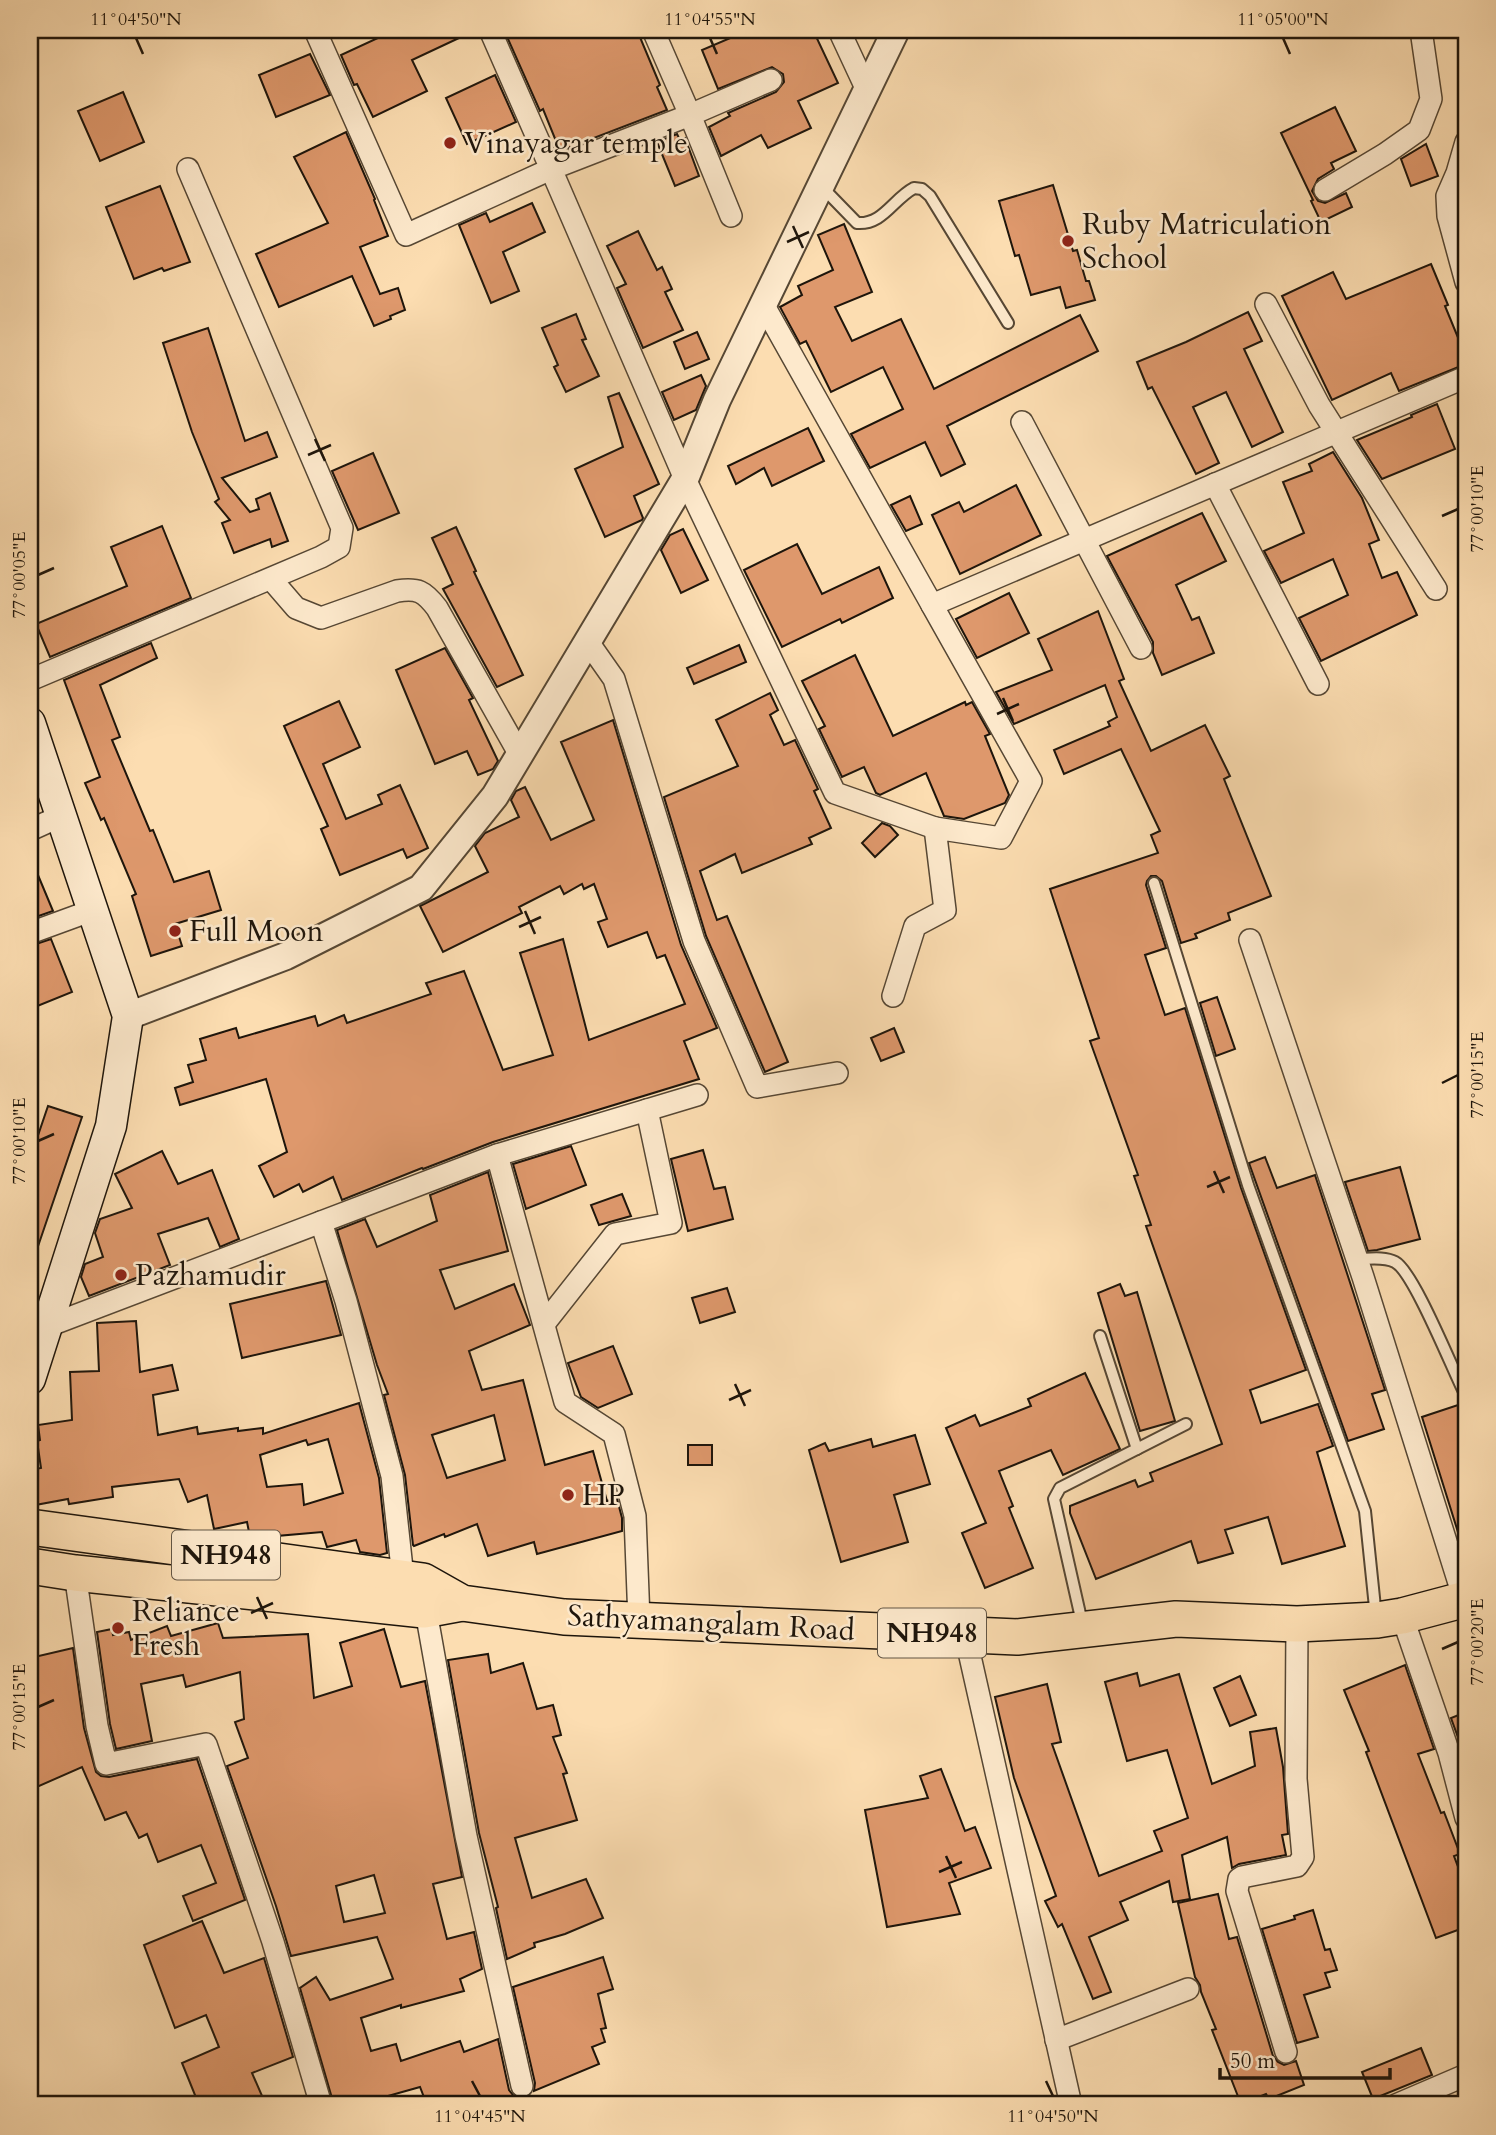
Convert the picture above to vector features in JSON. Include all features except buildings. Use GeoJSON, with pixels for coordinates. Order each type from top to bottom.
{"type":"FeatureCollection","features":[{"type":"Feature","properties":{"kind":"highway","name":"Sathyamangalam Road"},"geometry":{"type":"LineString","coordinates":[[30,1527],[417,1590],[462,1603],[564,1617],[1017,1637],[1176,1619],[1297,1624],[1389,1618],[1465,1607]]}},
{"type":"Feature","properties":{"kind":"highway","name":"NH948"},"geometry":{"type":"LineString","coordinates":[[30,1566],[75,1573],[417,1590]]}},
{"type":"Feature","properties":{"kind":"main road"},"geometry":{"type":"LineString","coordinates":[[30,723],[128,1016],[111,1126],[30,1379]]}},
{"type":"Feature","properties":{"kind":"street"},"geometry":{"type":"LineString","coordinates":[[315,30],[406,235],[551,169],[771,80]]}},
{"type":"Feature","properties":{"kind":"street"},"geometry":{"type":"LineString","coordinates":[[490,30],[685,479],[835,793],[935,828],[1001,838],[1031,782],[763,304]]}},
{"type":"Feature","properties":{"kind":"street"},"geometry":{"type":"LineString","coordinates":[[653,30],[731,216]]}},
{"type":"Feature","properties":{"kind":"street"},"geometry":{"type":"LineString","coordinates":[[839,30],[866,88]]}},
{"type":"Feature","properties":{"kind":"street"},"geometry":{"type":"LineString","coordinates":[[128,1016],[286,956],[421,888],[495,796],[685,479],[717,400],[896,30]]}},
{"type":"Feature","properties":{"kind":"street"},"geometry":{"type":"LineString","coordinates":[[1325,190],[1419,130],[1431,99],[1421,30]]}},
{"type":"Feature","properties":{"kind":"street"},"geometry":{"type":"LineString","coordinates":[[1466,142],[1447,196],[1448,216],[1466,282]]}},
{"type":"Feature","properties":{"kind":"street"},"geometry":{"type":"LineString","coordinates":[[30,680],[271,579],[339,547],[342,528],[188,169]]}},
{"type":"Feature","properties":{"kind":"street"},"geometry":{"type":"LineString","coordinates":[[1266,304],[1319,405],[1436,589]]}},
{"type":"Feature","properties":{"kind":"street"},"geometry":{"type":"LineString","coordinates":[[932,605],[1466,377]]}},
{"type":"Feature","properties":{"kind":"street"},"geometry":{"type":"LineString","coordinates":[[1022,422],[1082,541],[1141,648]]}},
{"type":"Feature","properties":{"kind":"street"},"geometry":{"type":"LineString","coordinates":[[1215,484],[1318,684]]}},
{"type":"Feature","properties":{"kind":"street"},"geometry":{"type":"LineString","coordinates":[[271,579],[296,608],[321,618],[397,591],[410,589],[426,593],[438,608],[520,755]]}},
{"type":"Feature","properties":{"kind":"street"},"geometry":{"type":"LineString","coordinates":[[587,642],[614,679],[694,941],[757,1087],[837,1073]]}},
{"type":"Feature","properties":{"kind":"street"},"geometry":{"type":"LineString","coordinates":[[30,830],[61,817]]}},
{"type":"Feature","properties":{"kind":"street"},"geometry":{"type":"LineString","coordinates":[[893,996],[915,926],[945,910],[935,828]]}},
{"type":"Feature","properties":{"kind":"street"},"geometry":{"type":"LineString","coordinates":[[30,933],[93,910]]}},
{"type":"Feature","properties":{"kind":"street"},"geometry":{"type":"LineString","coordinates":[[1250,940],[1357,1259],[1465,1607]]}},
{"type":"Feature","properties":{"kind":"street"},"geometry":{"type":"LineString","coordinates":[[48,1326],[498,1155],[697,1095]]}},
{"type":"Feature","properties":{"kind":"street"},"geometry":{"type":"LineString","coordinates":[[544,1324],[615,1234],[671,1223],[647,1110]]}},
{"type":"Feature","properties":{"kind":"street"},"geometry":{"type":"LineString","coordinates":[[498,1155],[565,1402],[614,1434],[635,1516],[639,1620]]}},
{"type":"Feature","properties":{"kind":"street"},"geometry":{"type":"LineString","coordinates":[[321,1222],[346,1301],[392,1476],[466,1836],[522,2086]]}},
{"type":"Feature","properties":{"kind":"street"},"geometry":{"type":"LineString","coordinates":[[75,1573],[97,1726],[106,1764],[206,1744],[273,1942],[321,2105]]}},
{"type":"Feature","properties":{"kind":"street"},"geometry":{"type":"LineString","coordinates":[[1389,1618],[1449,1753],[1464,1804]]}},
{"type":"Feature","properties":{"kind":"street"},"geometry":{"type":"LineString","coordinates":[[1286,2052],[1237,1891],[1239,1879],[1242,1877],[1297,1866],[1303,1857],[1296,1779],[1297,1624]]}},
{"type":"Feature","properties":{"kind":"street"},"geometry":{"type":"LineString","coordinates":[[965,1634],[1071,2105]]}},
{"type":"Feature","properties":{"kind":"street"},"geometry":{"type":"LineString","coordinates":[[1056,2040],[1188,1989]]}},
{"type":"Feature","properties":{"kind":"street"},"geometry":{"type":"LineString","coordinates":[[1396,2105],[1466,2075]]}},
{"type":"Feature","properties":{"kind":"lane"},"geometry":{"type":"LineString","coordinates":[[820,186],[857,223],[878,219],[907,191],[922,189],[930,196],[1008,323]]}},
{"type":"Feature","properties":{"kind":"lane"},"geometry":{"type":"LineString","coordinates":[[1154,883],[1248,1185],[1365,1511],[1389,1618]]}},
{"type":"Feature","properties":{"kind":"lane"},"geometry":{"type":"LineString","coordinates":[[1357,1259],[1394,1261],[1403,1269],[1424,1305],[1466,1396]]}},
{"type":"Feature","properties":{"kind":"lane"},"geometry":{"type":"LineString","coordinates":[[1100,1336],[1137,1449]]}},
{"type":"Feature","properties":{"kind":"lane"},"geometry":{"type":"LineString","coordinates":[[1084,1629],[1054,1499],[1060,1489],[1186,1424]]}},
{"type":"Feature","properties":{"kind":"place","name":"Vinayagar temple"},"geometry":{"type":"Point","coordinates":[450,143]}},
{"type":"Feature","properties":{"kind":"place","name":"Ruby Matriculation School"},"geometry":{"type":"Point","coordinates":[1068,241]}},
{"type":"Feature","properties":{"kind":"place","name":"Full Moon"},"geometry":{"type":"Point","coordinates":[175,931]}},
{"type":"Feature","properties":{"kind":"place","name":"Pazhamudir"},"geometry":{"type":"Point","coordinates":[121,1275]}},
{"type":"Feature","properties":{"kind":"place","name":"HP"},"geometry":{"type":"Point","coordinates":[568,1495]}},
{"type":"Feature","properties":{"kind":"place","name":"Reliance Fresh"},"geometry":{"type":"Point","coordinates":[118,1628]}}]}
